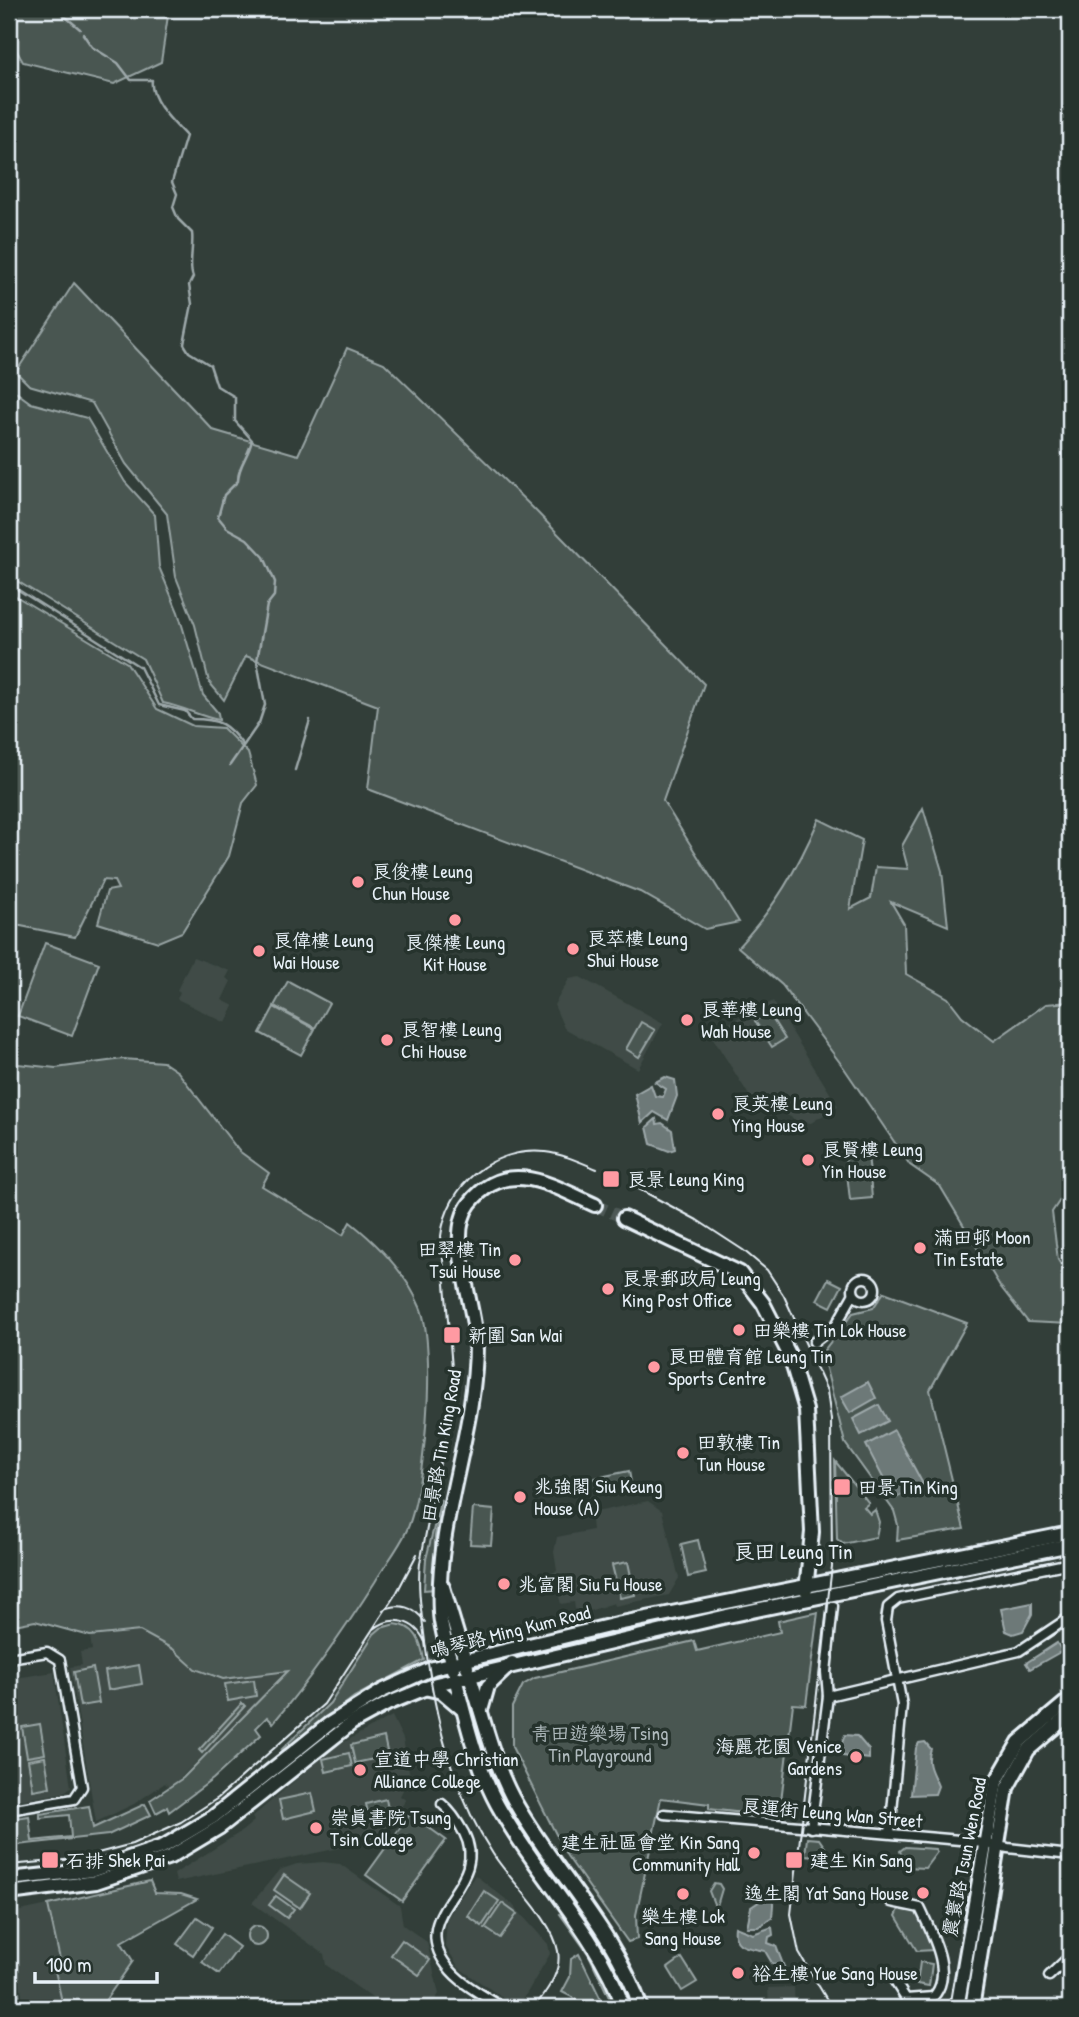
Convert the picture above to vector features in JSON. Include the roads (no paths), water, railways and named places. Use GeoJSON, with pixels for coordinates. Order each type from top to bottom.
{"type":"FeatureCollection","features":[{"type":"Feature","properties":{"kind":"main road","name":"田景路 Tin King Road"},"geometry":{"type":"LineString","coordinates":[[595,1205],[539,1180],[522,1177],[502,1181],[484,1190],[464,1213],[460,1246],[475,1325],[476,1359],[445,1530],[440,1614],[479,1765],[498,1806],[594,1945],[624,2008]]}},
{"type":"Feature","properties":{"kind":"main road"},"geometry":{"type":"LineString","coordinates":[[624,1218],[740,1273],[759,1295],[775,1326],[799,1379],[806,1410],[812,1524],[804,1601]]}},
{"type":"Feature","properties":{"kind":"main road","name":"鳴琴路 Ming Kum Road"},"geometry":{"type":"LineString","coordinates":[[9,1879],[93,1870],[164,1846],[213,1817],[303,1742],[346,1712],[401,1682],[451,1662],[806,1585],[1070,1533]]}},
{"type":"Feature","properties":{"kind":"main road","name":"鳴琴路 Ming Kum Road"},"geometry":{"type":"LineString","coordinates":[[9,1893],[96,1882],[170,1857],[220,1827],[335,1734],[369,1713],[424,1688],[512,1663],[1070,1545]]}},
{"type":"Feature","properties":{"kind":"main road","name":"田景路 Tin King Road"},"geometry":{"type":"LineString","coordinates":[[442,1585],[508,1790],[538,1840],[610,1941],[640,2008]]}},
{"type":"Feature","properties":{"kind":"main road"},"geometry":{"type":"LineString","coordinates":[[481,1711],[488,1686],[512,1663]]}},
{"type":"Feature","properties":{"kind":"main road"},"geometry":{"type":"LineString","coordinates":[[424,1688],[447,1695],[463,1709]]}},
{"type":"Feature","properties":{"kind":"main road","name":"震寰路 Tsun Wen Road"},"geometry":{"type":"LineString","coordinates":[[957,2008],[992,1794],[1006,1761],[1027,1733],[1070,1699]]}},
{"type":"Feature","properties":{"kind":"main road","name":"震寰路 Tsun Wen Road"},"geometry":{"type":"LineString","coordinates":[[972,2008],[1005,1798],[1015,1770],[1035,1742],[1070,1714]]}},
{"type":"Feature","properties":{"kind":"main road"},"geometry":{"type":"LineString","coordinates":[[9,1985],[13,2008]]}},
{"type":"Feature","properties":{"kind":"street"},"geometry":{"type":"LineString","coordinates":[[814,1342],[836,1325],[853,1295]]}},
{"type":"Feature","properties":{"kind":"street"},"geometry":{"type":"LineString","coordinates":[[890,1833],[902,1705],[900,1679],[886,1614],[892,1602],[1070,1563]]}},
{"type":"Feature","properties":{"kind":"street"},"geometry":{"type":"LineString","coordinates":[[811,1828],[828,1696],[826,1672],[833,1606]]}},
{"type":"Feature","properties":{"kind":"street"},"geometry":{"type":"LineString","coordinates":[[828,1696],[1019,1651],[1070,1617]]}},
{"type":"Feature","properties":{"kind":"street"},"geometry":{"type":"LineString","coordinates":[[9,1658],[47,1652],[60,1660],[82,1787],[74,1799],[9,1810]]}},
{"type":"Feature","properties":{"kind":"street"},"geometry":{"type":"LineString","coordinates":[[442,1804],[456,1818],[472,1857],[468,1872],[440,1916],[436,1931],[438,1947],[454,1974],[503,2008]]}},
{"type":"Feature","properties":{"kind":"street","name":"良運街 Leung Wan Street"},"geometry":{"type":"LineString","coordinates":[[664,1814],[890,1833],[1070,1855]]}},
{"type":"Feature","properties":{"kind":"street"},"geometry":{"type":"LineString","coordinates":[[891,1902],[920,1908],[942,1964],[938,1990],[933,1997],[906,1999],[894,1980]]}},
{"type":"Feature","properties":{"kind":"street"},"geometry":{"type":"LineString","coordinates":[[1049,1976],[1070,1956]]}},
{"type":"Feature","properties":{"kind":"waterway"},"geometry":{"type":"LineString","coordinates":[[40,9],[61,13],[80,29]]}},
{"type":"Feature","properties":{"kind":"waterway"},"geometry":{"type":"LineString","coordinates":[[83,34],[92,47],[118,63],[131,80],[152,80],[158,103],[186,136],[172,182],[177,194],[173,207],[178,219],[192,233],[193,277],[189,285],[192,304],[184,344],[189,352],[210,365],[217,386],[235,397],[235,421],[252,440],[238,481],[224,495],[218,517],[227,528],[247,539],[264,557],[275,582],[274,596],[267,605],[257,661],[265,705],[259,723],[230,765]]}},
{"type":"Feature","properties":{"kind":"waterway"},"geometry":{"type":"LineString","coordinates":[[9,584],[140,667],[159,705],[185,711],[192,719],[222,724],[243,745]]}},
{"type":"Feature","properties":{"kind":"waterway"},"geometry":{"type":"LineString","coordinates":[[295,770],[310,720]]}},
{"type":"Feature","properties":{"kind":"tunnel"},"geometry":{"type":"LineString","coordinates":[[595,1205],[624,1218]]}},
{"type":"Feature","properties":{"kind":"tram line"},"geometry":{"type":"LineString","coordinates":[[534,2008],[558,1967],[555,1939],[530,1901],[493,1854],[466,1804],[440,1725],[421,1612],[420,1563],[454,1392],[441,1236],[452,1201],[475,1173],[490,1163],[526,1152],[545,1152],[565,1156],[597,1169]]}},
{"type":"Feature","properties":{"kind":"tram line"},"geometry":{"type":"LineString","coordinates":[[637,1188],[697,1220],[743,1250],[767,1270],[784,1296],[827,1391],[831,1420],[832,1566],[791,1914],[799,1953],[832,2008]]}},
{"type":"Feature","properties":{"kind":"tram line"},"geometry":{"type":"LineString","coordinates":[[9,1865],[75,1859],[132,1844],[181,1822],[218,1798],[324,1704],[397,1592],[417,1554]]}},
{"type":"Feature","properties":{"kind":"tram line"},"geometry":{"type":"LineString","coordinates":[[383,1610],[395,1606],[406,1607],[425,1622]]}},
{"type":"Feature","properties":{"kind":"tram line"},"geometry":{"type":"LineString","coordinates":[[374,1629],[388,1622],[403,1622],[415,1629],[425,1642]]}},
{"type":"Feature","properties":{"kind":"place","name":"良俊樓 Leung Chun House"},"geometry":{"type":"Point","coordinates":[358,882]}},
{"type":"Feature","properties":{"kind":"place","name":"良傑樓 Leung Kit House"},"geometry":{"type":"Point","coordinates":[455,920]}},
{"type":"Feature","properties":{"kind":"place","name":"良萃樓 Leung Shui House"},"geometry":{"type":"Point","coordinates":[573,949]}},
{"type":"Feature","properties":{"kind":"place","name":"良偉樓 Leung Wai House"},"geometry":{"type":"Point","coordinates":[259,951]}},
{"type":"Feature","properties":{"kind":"place","name":"良華樓 Leung Wah House"},"geometry":{"type":"Point","coordinates":[687,1020]}},
{"type":"Feature","properties":{"kind":"place","name":"良智樓 Leung Chi House"},"geometry":{"type":"Point","coordinates":[387,1040]}},
{"type":"Feature","properties":{"kind":"place","name":"良英樓 Leung Ying House"},"geometry":{"type":"Point","coordinates":[718,1114]}},
{"type":"Feature","properties":{"kind":"place","name":"良賢樓 Leung Yin House"},"geometry":{"type":"Point","coordinates":[808,1160]}},
{"type":"Feature","properties":{"kind":"place","name":"良景 Leung King"},"geometry":{"type":"Point","coordinates":[611,1179]}},
{"type":"Feature","properties":{"kind":"place","name":"滿田邨 Moon Tin Estate"},"geometry":{"type":"Point","coordinates":[920,1248]}},
{"type":"Feature","properties":{"kind":"place","name":"田翠樓 Tin Tsui House"},"geometry":{"type":"Point","coordinates":[515,1260]}},
{"type":"Feature","properties":{"kind":"place","name":"良景郵政局 Leung King Post Office"},"geometry":{"type":"Point","coordinates":[608,1289]}},
{"type":"Feature","properties":{"kind":"place","name":"田樂樓 Tin Lok House"},"geometry":{"type":"Point","coordinates":[739,1330]}},
{"type":"Feature","properties":{"kind":"place","name":"新圍 San Wai"},"geometry":{"type":"Point","coordinates":[452,1335]}},
{"type":"Feature","properties":{"kind":"place","name":"良田體育館 Leung Tin Sports Centre"},"geometry":{"type":"Point","coordinates":[654,1367]}},
{"type":"Feature","properties":{"kind":"place","name":"田敦樓 Tin Tun House"},"geometry":{"type":"Point","coordinates":[683,1453]}},
{"type":"Feature","properties":{"kind":"place","name":"田景 Tin King"},"geometry":{"type":"Point","coordinates":[842,1487]}},
{"type":"Feature","properties":{"kind":"place","name":"兆強閣 Siu Keung House (A)"},"geometry":{"type":"Point","coordinates":[520,1497]}},
{"type":"Feature","properties":{"kind":"place","name":"兆富閣 Siu Fu House"},"geometry":{"type":"Point","coordinates":[504,1584]}},
{"type":"Feature","properties":{"kind":"place","name":"海麗花園 Venice Gardens"},"geometry":{"type":"Point","coordinates":[856,1757]}},
{"type":"Feature","properties":{"kind":"place","name":"宣道中學 Christian Alliance College"},"geometry":{"type":"Point","coordinates":[360,1770]}},
{"type":"Feature","properties":{"kind":"place","name":"崇真書院 Tsung Tsin College"},"geometry":{"type":"Point","coordinates":[316,1828]}},
{"type":"Feature","properties":{"kind":"place","name":"建生社區會堂 Kin Sang Community Hall"},"geometry":{"type":"Point","coordinates":[754,1853]}},
{"type":"Feature","properties":{"kind":"place","name":"石排 Shek Pai"},"geometry":{"type":"Point","coordinates":[50,1860]}},
{"type":"Feature","properties":{"kind":"place","name":"建生 Kin Sang"},"geometry":{"type":"Point","coordinates":[794,1860]}},
{"type":"Feature","properties":{"kind":"place","name":"逸生閣 Yat Sang House"},"geometry":{"type":"Point","coordinates":[923,1893]}},
{"type":"Feature","properties":{"kind":"place","name":"樂生樓 Lok Sang House"},"geometry":{"type":"Point","coordinates":[683,1894]}},
{"type":"Feature","properties":{"kind":"place","name":"裕生樓 Yue Sang House"},"geometry":{"type":"Point","coordinates":[738,1973]}},
{"type":"Feature","properties":{"kind":"district","name":"良田 Leung Tin"},"geometry":{"type":"Point","coordinates":[793,1552]}},
{"type":"Feature","properties":{"kind":"park label","name":"青田遊樂場 Tsing Tin Playground"},"geometry":{"type":"Point","coordinates":[600,1744]}}]}
